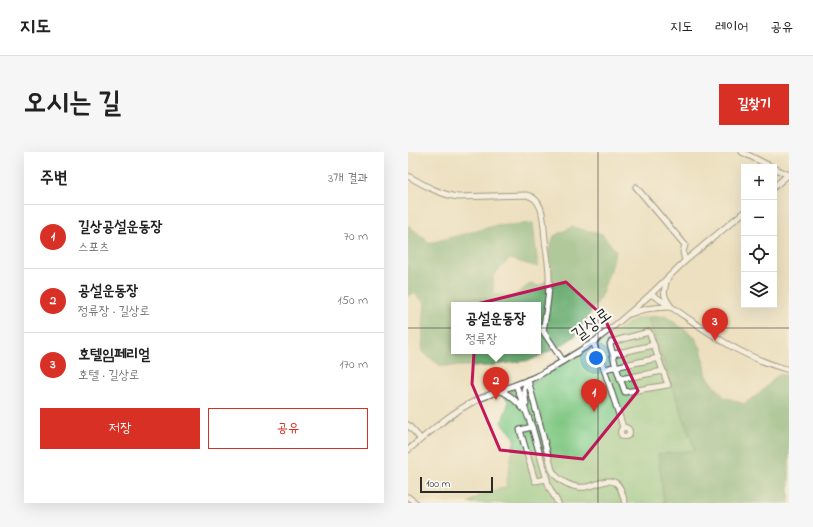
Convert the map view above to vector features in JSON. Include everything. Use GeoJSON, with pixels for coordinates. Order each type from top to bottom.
{"type":"FeatureCollection","features":[{"type":"Feature","properties":{"kind":"street"},"geometry":{"type":"LineString","coordinates":[[742,152],[765,164]]}},
{"type":"Feature","properties":{"kind":"street"},"geometry":{"type":"LineString","coordinates":[[777,170],[788,175],[777,184]]}},
{"type":"Feature","properties":{"kind":"street"},"geometry":{"type":"LineString","coordinates":[[408,176],[450,196],[526,195],[531,196],[538,202],[542,212],[549,276],[543,331],[563,361]]}},
{"type":"Feature","properties":{"kind":"street"},"geometry":{"type":"LineString","coordinates":[[636,187],[685,245],[683,252],[685,261]]}},
{"type":"Feature","properties":{"kind":"street","name":"길상로"},"geometry":{"type":"LineString","coordinates":[[408,450],[458,411],[474,402],[538,375],[593,342],[627,315],[685,261],[741,214]]}},
{"type":"Feature","properties":{"kind":"street"},"geometry":{"type":"LineString","coordinates":[[668,278],[664,292],[665,297],[672,307]]}},
{"type":"Feature","properties":{"kind":"street"},"geometry":{"type":"LineString","coordinates":[[651,294],[739,351],[768,364],[789,370]]}},
{"type":"Feature","properties":{"kind":"street"},"geometry":{"type":"LineString","coordinates":[[627,315],[644,309],[672,307]]}},
{"type":"Feature","properties":{"kind":"street"},"geometry":{"type":"LineString","coordinates":[[649,332],[654,345],[668,385],[625,392],[610,344],[612,341],[649,332]]}},
{"type":"Feature","properties":{"kind":"street"},"geometry":{"type":"LineString","coordinates":[[593,342],[604,369],[623,427]]}},
{"type":"Feature","properties":{"kind":"street"},"geometry":{"type":"LineString","coordinates":[[613,354],[654,345]]}},
{"type":"Feature","properties":{"kind":"street"},"geometry":{"type":"LineString","coordinates":[[604,369],[659,358]]}},
{"type":"Feature","properties":{"kind":"street"},"geometry":{"type":"LineString","coordinates":[[620,379],[663,371]]}},
{"type":"Feature","properties":{"kind":"street"},"geometry":{"type":"LineString","coordinates":[[527,412],[524,389],[528,380]]}},
{"type":"Feature","properties":{"kind":"street"},"geometry":{"type":"LineString","coordinates":[[528,380],[552,470],[555,475],[567,484],[586,487],[612,481],[620,487],[625,503]]}},
{"type":"Feature","properties":{"kind":"street"},"geometry":{"type":"LineString","coordinates":[[516,385],[532,427],[547,479],[552,493],[558,503]]}},
{"type":"Feature","properties":{"kind":"street"},"geometry":{"type":"LineString","coordinates":[[499,391],[508,395],[527,412]]}},
{"type":"Feature","properties":{"kind":"street"},"geometry":{"type":"LineString","coordinates":[[408,425],[421,439]]}},
{"type":"Feature","properties":{"kind":"street"},"geometry":{"type":"LineString","coordinates":[[532,427],[520,430],[522,437],[535,481],[547,479]]}},
{"type":"Feature","properties":{"kind":"street"},"geometry":{"type":"LineString","coordinates":[[408,497],[416,503]]}},
{"type":"Feature","properties":{"kind":"highlighted area"},"geometry":{"type":"Polygon","coordinates":[[[566,282],[604,317],[638,391],[583,459],[500,450],[472,384],[477,304],[566,282]]]}},
{"type":"Feature","properties":{"kind":"green space"},"geometry":{"type":"Polygon","coordinates":[[[533,223],[538,267],[510,259],[493,275],[493,294],[512,297],[530,284],[540,286],[552,276],[549,251],[554,236],[572,227],[602,234],[616,251],[601,297],[575,336],[562,345],[531,360],[487,366],[441,366],[422,352],[425,303],[414,293],[408,296],[408,225],[430,243],[494,226],[533,223]]]}},
{"type":"Feature","properties":{"kind":"green space"},"geometry":{"type":"Polygon","coordinates":[[[665,316],[694,336],[701,348],[707,376],[724,397],[744,404],[760,393],[779,374],[789,376],[789,503],[664,503],[658,454],[695,450],[648,317],[665,316]]]}},
{"type":"Feature","properties":{"kind":"green space"},"geometry":{"type":"Polygon","coordinates":[[[647,317],[695,450],[659,454],[664,503],[468,503],[479,496],[506,487],[515,438],[502,422],[509,402],[502,395],[540,378],[636,319],[647,317]]]}},
{"type":"Feature","properties":{"kind":"place","name":"호텔임페리얼"},"geometry":{"type":"Point","coordinates":[715,341]}},
{"type":"Feature","properties":{"kind":"place","name":"공설운동장"},"geometry":{"type":"Point","coordinates":[496,400]}},
{"type":"Feature","properties":{"kind":"place","name":"길상공설운동장"},"geometry":{"type":"Point","coordinates":[594,412]}}]}
